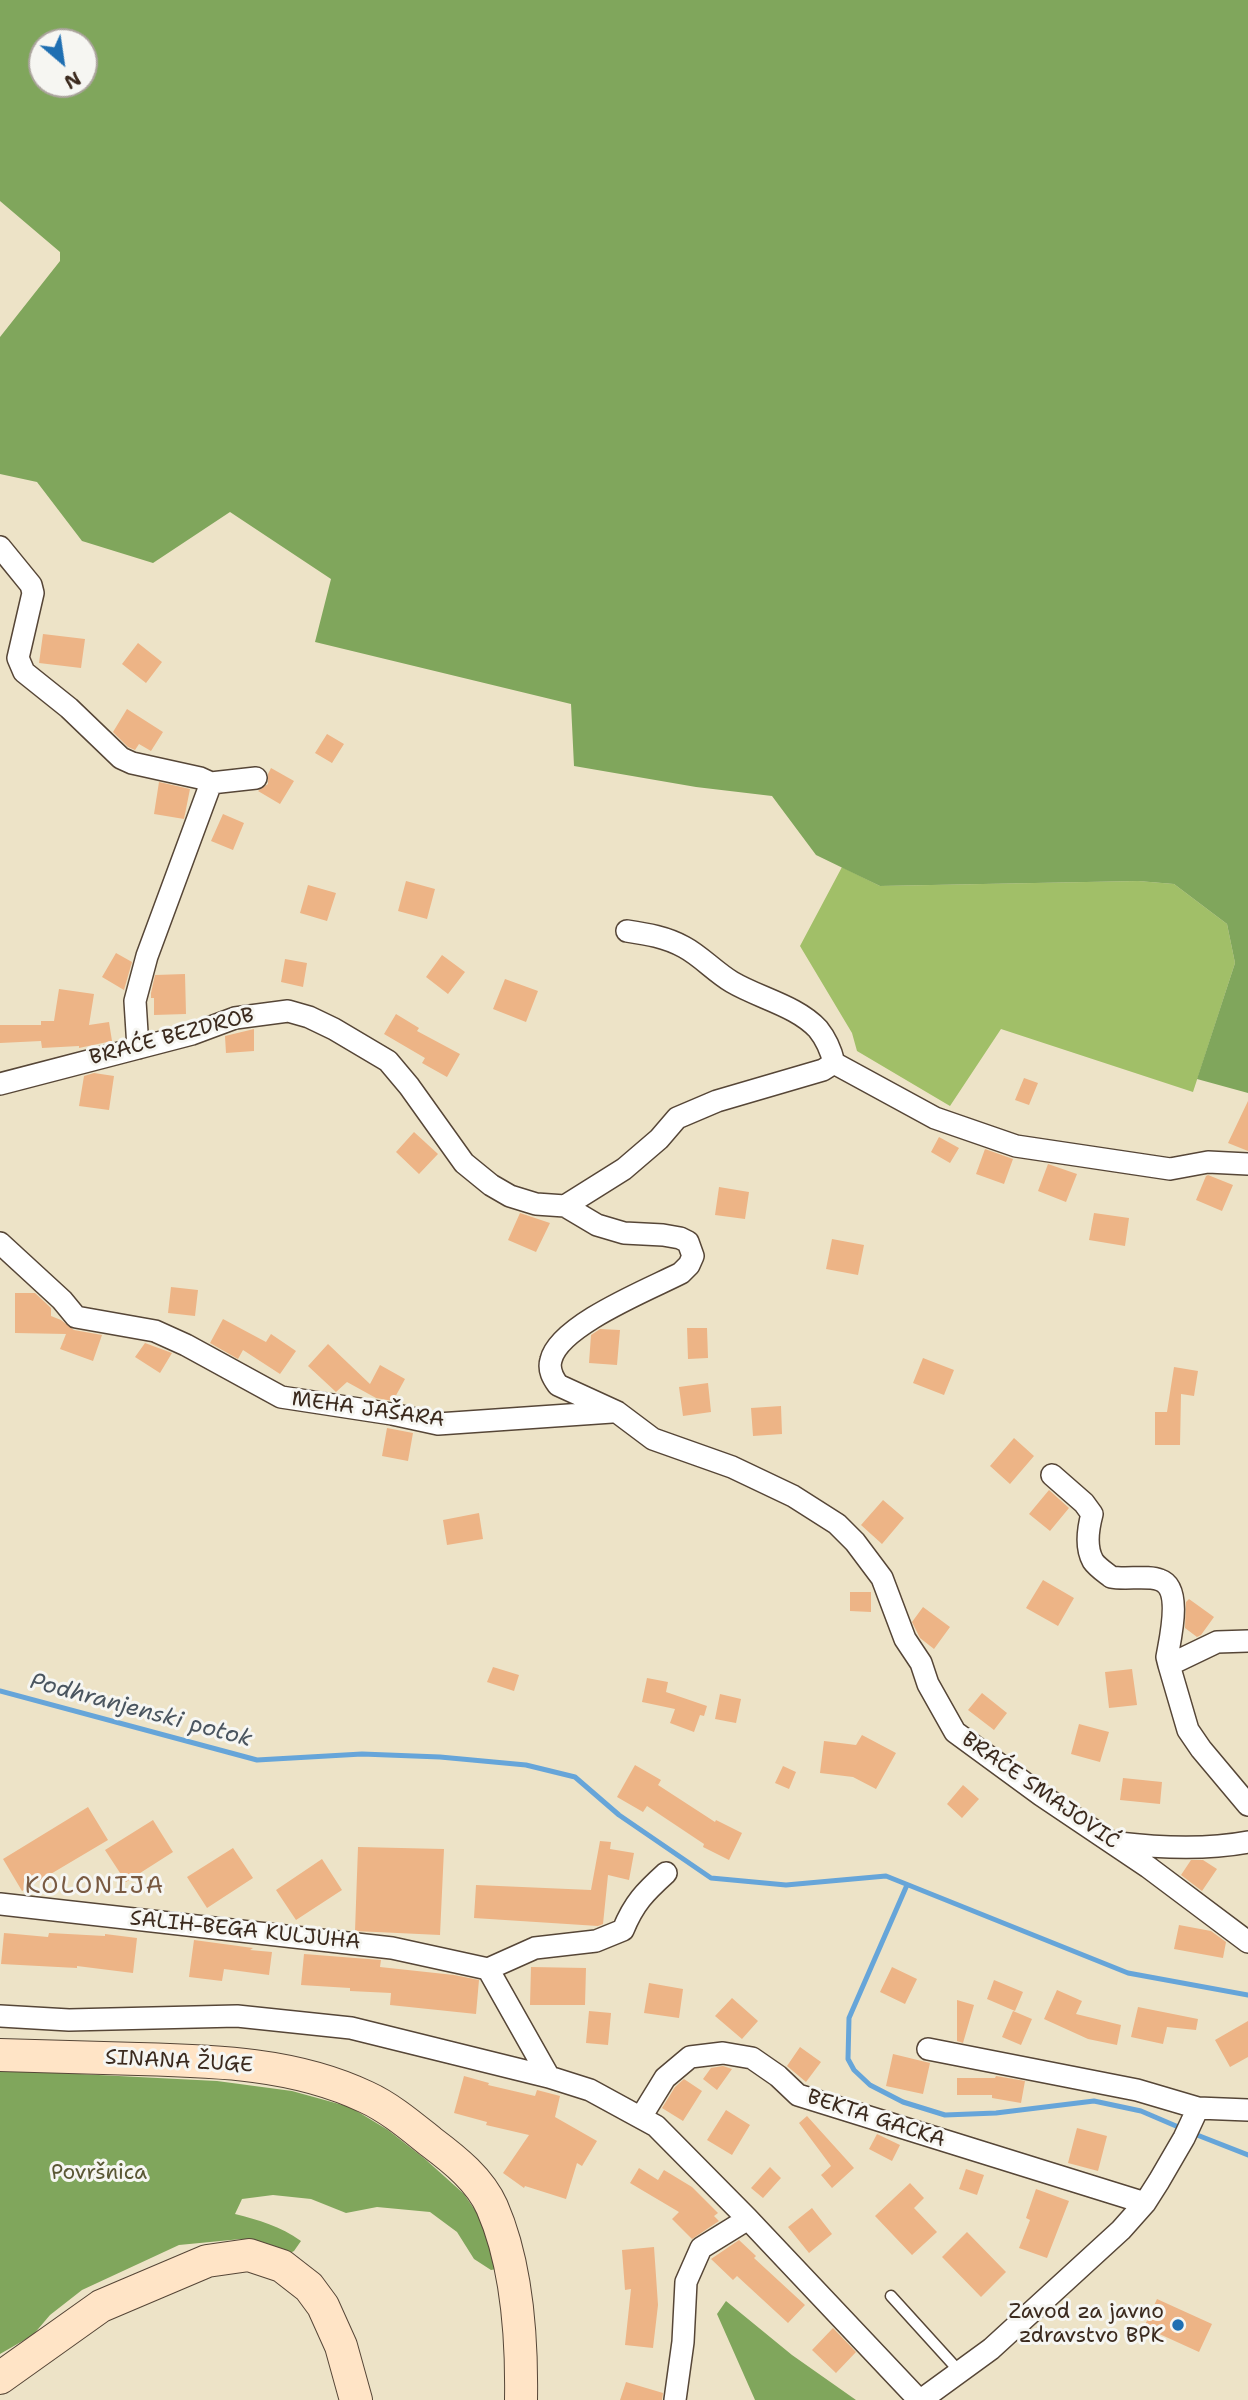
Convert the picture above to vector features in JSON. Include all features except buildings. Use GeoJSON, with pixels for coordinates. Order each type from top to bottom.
{"type":"FeatureCollection","features":[{"type":"Feature","properties":{"kind":"main road","name":"SINANA ŽUGE"},"geometry":{"type":"LineString","coordinates":[[0,2055],[202,2060],[263,2066],[326,2081],[367,2098],[402,2119],[472,2177],[491,2205],[507,2248],[514,2291],[522,2361],[521,2400]]}},
{"type":"Feature","properties":{"kind":"main road"},"geometry":{"type":"LineString","coordinates":[[0,2378],[101,2306],[207,2262],[249,2255],[282,2266],[309,2287],[323,2306],[341,2346],[356,2400]]}},
{"type":"Feature","properties":{"kind":"street"},"geometry":{"type":"LineString","coordinates":[[0,547],[32,584],[33,593],[18,658],[24,672],[69,708],[121,758],[211,783],[256,778]]}},
{"type":"Feature","properties":{"kind":"street"},"geometry":{"type":"LineString","coordinates":[[138,1048],[135,1001],[148,956],[211,783]]}},
{"type":"Feature","properties":{"kind":"street"},"geometry":{"type":"LineString","coordinates":[[627,931],[657,936],[685,948],[731,982],[767,1001],[801,1014],[818,1030],[831,1049],[834,1063],[935,1118],[1016,1146],[1170,1169],[1208,1162],[1248,1164]]}},
{"type":"Feature","properties":{"kind":"street","name":"BRAĆE BEZDROB"},"geometry":{"type":"LineString","coordinates":[[0,1084],[192,1034],[235,1018],[288,1011],[334,1029],[388,1061],[464,1163],[491,1185],[510,1196],[536,1204],[565,1206]]}},
{"type":"Feature","properties":{"kind":"street"},"geometry":{"type":"LineString","coordinates":[[565,1206],[624,1169],[659,1139],[677,1118],[717,1101],[823,1070],[834,1063]]}},
{"type":"Feature","properties":{"kind":"street","name":"BRAĆE SMAJOVIĆ"},"geometry":{"type":"LineString","coordinates":[[565,1206],[597,1225],[624,1233],[680,1238],[688,1242],[693,1256],[681,1273],[570,1333],[551,1359],[552,1377],[558,1385],[617,1412],[653,1439],[732,1467],[793,1496],[837,1524],[855,1542],[882,1578],[905,1639],[921,1663],[928,1684],[955,1732],[1041,1795],[1149,1867],[1248,1942]]}},
{"type":"Feature","properties":{"kind":"street","name":"MEHA JAŠARA"},"geometry":{"type":"LineString","coordinates":[[0,1243],[62,1300],[76,1317],[155,1331],[281,1397],[438,1424],[617,1412]]}},
{"type":"Feature","properties":{"kind":"street"},"geometry":{"type":"LineString","coordinates":[[1052,1475],[1084,1503],[1091,1514],[1088,1530],[1093,1561],[1111,1577],[1160,1580],[1169,1587],[1173,1598],[1167,1657],[1188,1730],[1248,1805]]}},
{"type":"Feature","properties":{"kind":"street"},"geometry":{"type":"LineString","coordinates":[[1169,1665],[1217,1642],[1248,1641]]}},
{"type":"Feature","properties":{"kind":"street"},"geometry":{"type":"LineString","coordinates":[[1113,1843],[1160,1848],[1248,1842]]}},
{"type":"Feature","properties":{"kind":"street"},"geometry":{"type":"LineString","coordinates":[[549,2077],[488,1969],[535,1948],[596,1941],[623,1930],[632,1908],[643,1893],[666,1873]]}},
{"type":"Feature","properties":{"kind":"street","name":"SALIH-BEGA KULJUHA"},"geometry":{"type":"LineString","coordinates":[[0,1904],[392,1948],[488,1969]]}},
{"type":"Feature","properties":{"kind":"street"},"geometry":{"type":"LineString","coordinates":[[0,2016],[69,2020],[237,2016],[351,2028],[549,2077],[590,2090],[656,2126],[920,2400],[991,2348],[1083,2266],[1145,2203],[1190,2124]]}},
{"type":"Feature","properties":{"kind":"street"},"geometry":{"type":"LineString","coordinates":[[928,2049],[1137,2090],[1190,2124],[1248,2110]]}},
{"type":"Feature","properties":{"kind":"street","name":"BEKTA GACKA"},"geometry":{"type":"LineString","coordinates":[[641,2117],[665,2078],[690,2057],[723,2053],[751,2058],[778,2076],[798,2095],[1145,2203]]}},
{"type":"Feature","properties":{"kind":"street"},"geometry":{"type":"LineString","coordinates":[[676,2400],[686,2282],[701,2248],[748,2219]]}},
{"type":"Feature","properties":{"kind":"lane"},"geometry":{"type":"LineString","coordinates":[[891,2296],[960,2372]]}},
{"type":"Feature","properties":{"kind":"green space"},"geometry":{"type":"Polygon","coordinates":[[[0,0],[1248,0],[1248,1093],[1197,1079],[1235,963],[1227,924],[1174,884],[1138,881],[880,886],[816,855],[772,796],[696,787],[574,766],[571,704],[315,642],[331,579],[230,512],[153,563],[82,541],[37,482],[0,474],[0,337],[60,261],[60,252],[0,201],[0,0]]]}},
{"type":"Feature","properties":{"kind":"green space"},"geometry":{"type":"Polygon","coordinates":[[[842,867],[880,886],[1138,881],[1174,884],[1227,924],[1235,963],[1193,1092],[1001,1029],[950,1106],[857,1051],[852,1033],[800,946],[842,867]]]}},
{"type":"Feature","properties":{"kind":"green space","name":"Površnica"},"geometry":{"type":"Polygon","coordinates":[[[0,2070],[217,2081],[292,2091],[350,2107],[388,2130],[464,2194],[481,2219],[502,2268],[491,2270],[474,2259],[457,2232],[430,2212],[377,2207],[346,2213],[311,2199],[273,2195],[242,2199],[235,2214],[269,2224],[301,2241],[294,2251],[286,2255],[241,2239],[179,2245],[82,2290],[50,2315],[33,2335],[0,2354],[0,2070]]]}},
{"type":"Feature","properties":{"kind":"green space"},"geometry":{"type":"Polygon","coordinates":[[[726,2301],[792,2355],[856,2400],[755,2400],[717,2314],[726,2301]]]}},
{"type":"Feature","properties":{"kind":"waterway","name":"Podhranjenski potok"},"geometry":{"type":"LineString","coordinates":[[0,1691],[257,1760],[362,1754],[440,1757],[526,1765],[575,1777],[619,1815],[711,1878],[786,1885],[886,1876],[1128,1973],[1248,1995]]}},
{"type":"Feature","properties":{"kind":"waterway","name":"Podhranjenski potok"},"geometry":{"type":"LineString","coordinates":[[907,1885],[849,2018],[848,2059],[854,2070],[870,2085],[903,2102],[945,2115],[996,2113],[1094,2101],[1141,2111],[1183,2129]]}},
{"type":"Feature","properties":{"kind":"waterway","name":"Podhranjenski potok"},"geometry":{"type":"LineString","coordinates":[[1192,2133],[1248,2155]]}},
{"type":"Feature","properties":{"kind":"place","name":"Zavod za javno zdravstvo BPK"},"geometry":{"type":"Point","coordinates":[1178,2325]}},
{"type":"Feature","properties":{"kind":"district","name":"KOLONIJA"},"geometry":{"type":"Point","coordinates":[95,1887]}}]}
